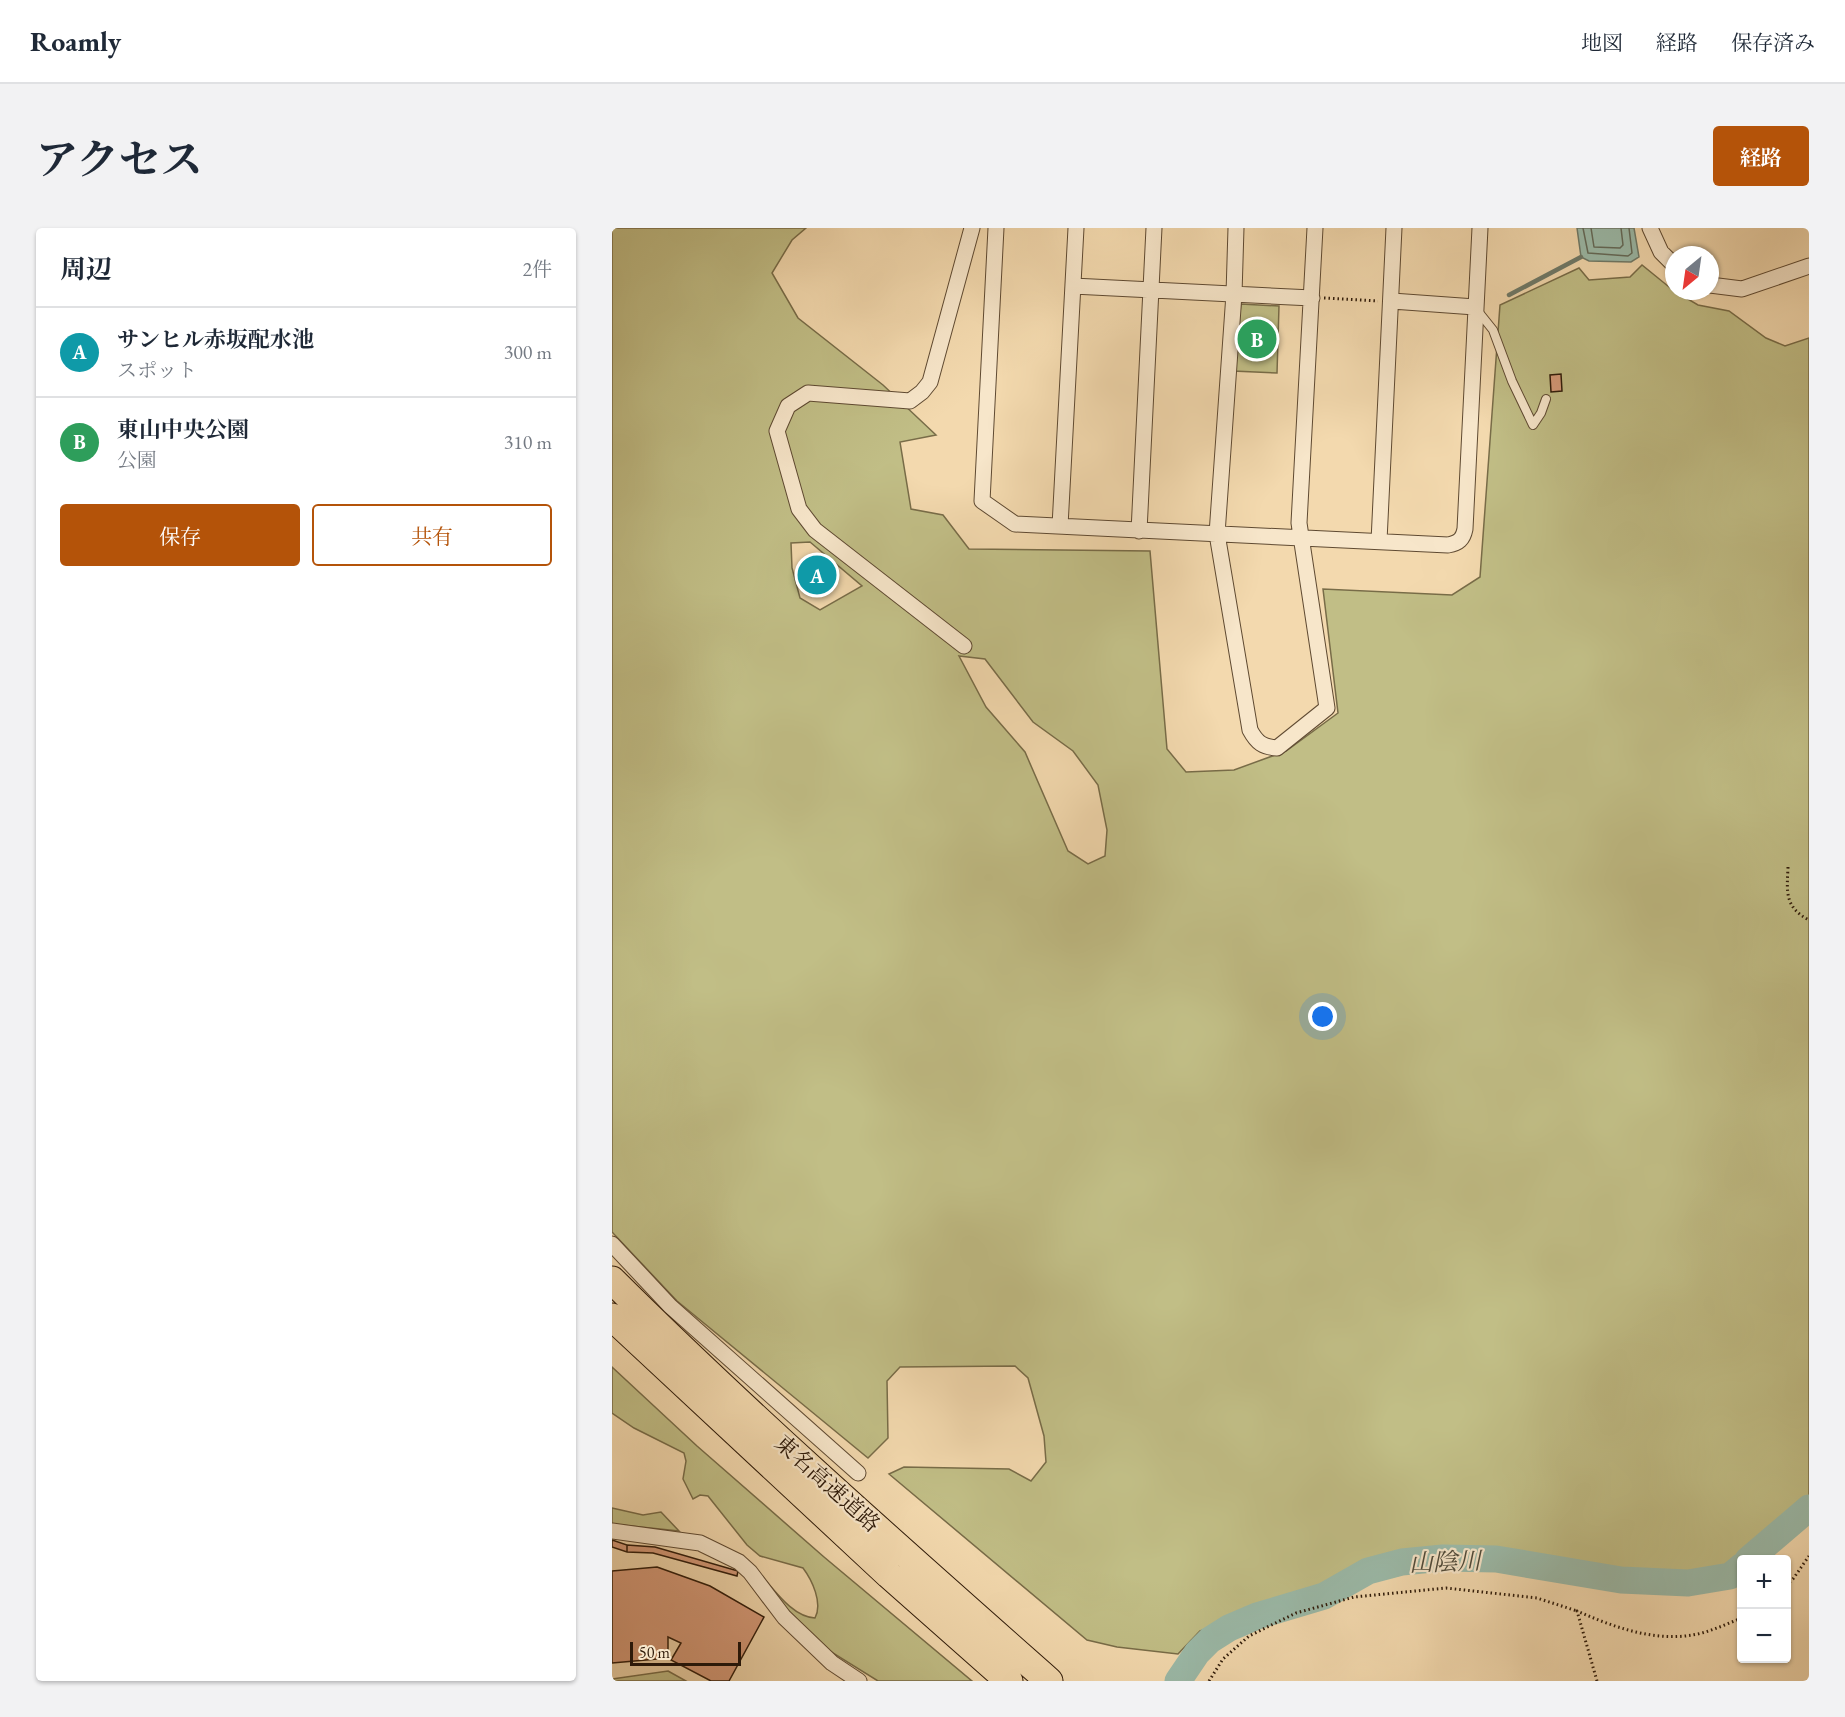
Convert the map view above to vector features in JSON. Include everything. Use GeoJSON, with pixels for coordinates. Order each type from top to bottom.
{"type":"FeatureCollection","features":[{"type":"Feature","properties":{"kind":"highway","name":"東名高速道路"},"geometry":{"type":"LineString","coordinates":[[612,1280],[655,1323],[797,1454],[1049,1681]]}},
{"type":"Feature","properties":{"kind":"highway","name":"東名高速道路"},"geometry":{"type":"LineString","coordinates":[[612,1317],[864,1552],[1010,1681]]}},
{"type":"Feature","properties":{"kind":"street"},"geometry":{"type":"LineString","coordinates":[[964,646],[815,530],[800,508],[777,431],[788,406],[808,393],[910,401],[922,392],[930,382],[972,228]]}},
{"type":"Feature","properties":{"kind":"street"},"geometry":{"type":"LineString","coordinates":[[996,228],[982,501],[1015,524],[1448,545],[1456,544],[1463,538],[1465,529],[1480,228]]}},
{"type":"Feature","properties":{"kind":"street"},"geometry":{"type":"LineString","coordinates":[[1060,526],[1076,228]]}},
{"type":"Feature","properties":{"kind":"street"},"geometry":{"type":"LineString","coordinates":[[1138,531],[1154,228]]}},
{"type":"Feature","properties":{"kind":"street"},"geometry":{"type":"LineString","coordinates":[[1236,228],[1234,294],[1217,534],[1250,730],[1260,744],[1277,748],[1327,708],[1299,523],[1315,228]]}},
{"type":"Feature","properties":{"kind":"street"},"geometry":{"type":"LineString","coordinates":[[1379,541],[1394,228]]}},
{"type":"Feature","properties":{"kind":"street"},"geometry":{"type":"LineString","coordinates":[[1650,228],[1665,255]]}},
{"type":"Feature","properties":{"kind":"street"},"geometry":{"type":"LineString","coordinates":[[1719,286],[1742,289],[1809,266]]}},
{"type":"Feature","properties":{"kind":"street"},"geometry":{"type":"LineString","coordinates":[[1073,286],[1312,298]]}},
{"type":"Feature","properties":{"kind":"street"},"geometry":{"type":"LineString","coordinates":[[1392,301],[1475,307]]}},
{"type":"Feature","properties":{"kind":"street"},"geometry":{"type":"LineString","coordinates":[[612,1244],[670,1306],[858,1473]]}},
{"type":"Feature","properties":{"kind":"street"},"geometry":{"type":"LineString","coordinates":[[612,1531],[700,1543],[739,1562],[750,1572],[784,1617],[832,1663],[859,1681]]}},
{"type":"Feature","properties":{"kind":"lane"},"geometry":{"type":"LineString","coordinates":[[1475,307],[1493,330],[1512,381],[1533,425],[1546,399]]}},
{"type":"Feature","properties":{"kind":"path"},"geometry":{"type":"LineString","coordinates":[[1312,298],[1392,301]]}},
{"type":"Feature","properties":{"kind":"path"},"geometry":{"type":"LineString","coordinates":[[1788,867],[1787,894],[1790,903],[1800,915],[1809,920]]}},
{"type":"Feature","properties":{"kind":"path"},"geometry":{"type":"LineString","coordinates":[[1791,1581],[1809,1556]]}},
{"type":"Feature","properties":{"kind":"path"},"geometry":{"type":"LineString","coordinates":[[1209,1681],[1223,1659],[1249,1636],[1296,1613],[1354,1597],[1446,1588],[1537,1598],[1577,1611],[1604,1623],[1646,1634],[1677,1637],[1703,1632],[1737,1620]]}},
{"type":"Feature","properties":{"kind":"path"},"geometry":{"type":"LineString","coordinates":[[1577,1611],[1597,1681]]}},
{"type":"Feature","properties":{"kind":"shaded area"},"geometry":{"type":"Polygon","coordinates":[[[612,228],[806,228],[792,240],[772,273],[798,318],[883,385],[936,435],[900,442],[911,509],[943,515],[969,549],[1150,551],[1167,749],[1186,772],[1234,770],[1286,751],[1338,713],[1323,589],[1452,595],[1480,577],[1500,305],[1579,268],[1589,280],[1630,277],[1642,265],[1665,284],[1665,300],[1689,300],[1698,305],[1729,311],[1766,338],[1785,346],[1809,338],[1809,1501],[1802,1503],[1742,1555],[1737,1555],[1737,1560],[1723,1573],[1674,1576],[1617,1572],[1500,1551],[1431,1549],[1368,1561],[1321,1587],[1266,1609],[1200,1631],[1178,1654],[1117,1647],[1087,1640],[889,1474],[904,1467],[1009,1469],[1031,1481],[1046,1462],[1044,1436],[1028,1378],[1015,1366],[900,1367],[887,1381],[888,1438],[868,1458],[677,1301],[612,1232],[612,228]],[[810,542],[791,543],[792,568],[800,598],[820,610],[862,586],[810,542]],[[959,656],[986,707],[1025,752],[1068,851],[1088,864],[1105,856],[1107,830],[1098,785],[1073,751],[1033,722],[985,659],[959,656]]]}},
{"type":"Feature","properties":{"kind":"shaded area"},"geometry":{"type":"Polygon","coordinates":[[[1241,304],[1279,306],[1277,373],[1233,371],[1241,304]]]}},
{"type":"Feature","properties":{"kind":"shaded area"},"geometry":{"type":"Polygon","coordinates":[[[612,1367],[697,1446],[824,1557],[972,1681],[878,1681],[828,1650],[782,1605],[760,1574],[791,1608],[815,1618],[817,1599],[813,1585],[803,1568],[760,1556],[747,1545],[708,1496],[700,1495],[693,1499],[683,1479],[686,1461],[684,1453],[634,1428],[612,1413],[612,1367]]]}},
{"type":"Feature","properties":{"kind":"shaded area"},"geometry":{"type":"Polygon","coordinates":[[[612,1508],[643,1515],[661,1512],[679,1531],[612,1524],[612,1508]]]}},
{"type":"Feature","properties":{"kind":"shaded area"},"geometry":{"type":"Polygon","coordinates":[[[668,1671],[686,1681],[612,1681],[612,1679],[668,1671]]]}},
{"type":"Feature","properties":{"kind":"water"},"geometry":{"type":"Polygon","coordinates":[[[1577,228],[1634,228],[1639,257],[1631,262],[1589,261],[1581,257],[1577,228]]]}},
{"type":"Feature","properties":{"kind":"building"},"geometry":{"type":"Polygon","coordinates":[[[1561,374],[1562,391],[1551,392],[1550,375],[1561,374]]]}},
{"type":"Feature","properties":{"kind":"building"},"geometry":{"type":"Polygon","coordinates":[[[817,566],[823,568],[825,574],[823,580],[817,582],[811,580],[809,574],[811,568],[817,566]]]}},
{"type":"Feature","properties":{"kind":"building"},"geometry":{"type":"Polygon","coordinates":[[[612,1540],[627,1545],[627,1552],[612,1547],[612,1540]]]}},
{"type":"Feature","properties":{"kind":"building"},"geometry":{"type":"Polygon","coordinates":[[[627,1545],[655,1547],[738,1571],[737,1576],[653,1553],[627,1552],[627,1545]]]}},
{"type":"Feature","properties":{"kind":"building"},"geometry":{"type":"Polygon","coordinates":[[[657,1567],[710,1586],[764,1617],[729,1681],[711,1681],[671,1660],[681,1643],[668,1637],[668,1658],[612,1663],[612,1571],[657,1567]]]}},
{"type":"Feature","properties":{"kind":"waterway"},"geometry":{"type":"LineString","coordinates":[[1509,295],[1581,257]]}},
{"type":"Feature","properties":{"kind":"waterway","name":"山陰川"},"geometry":{"type":"LineString","coordinates":[[1754,1555],[1809,1508]]}},
{"type":"Feature","properties":{"kind":"waterway","name":"山陰川"},"geometry":{"type":"LineString","coordinates":[[1178,1681],[1197,1653],[1210,1640],[1229,1628],[1257,1616],[1324,1596],[1368,1571],[1402,1562],[1443,1558],[1496,1559],[1621,1580],[1688,1583],[1730,1576],[1737,1570]]}},
{"type":"Feature","properties":{"kind":"place","name":"東山中央公園"},"geometry":{"type":"Point","coordinates":[1257,339]}},
{"type":"Feature","properties":{"kind":"place","name":"サンヒル赤坂配水池"},"geometry":{"type":"Point","coordinates":[817,575]}}]}
